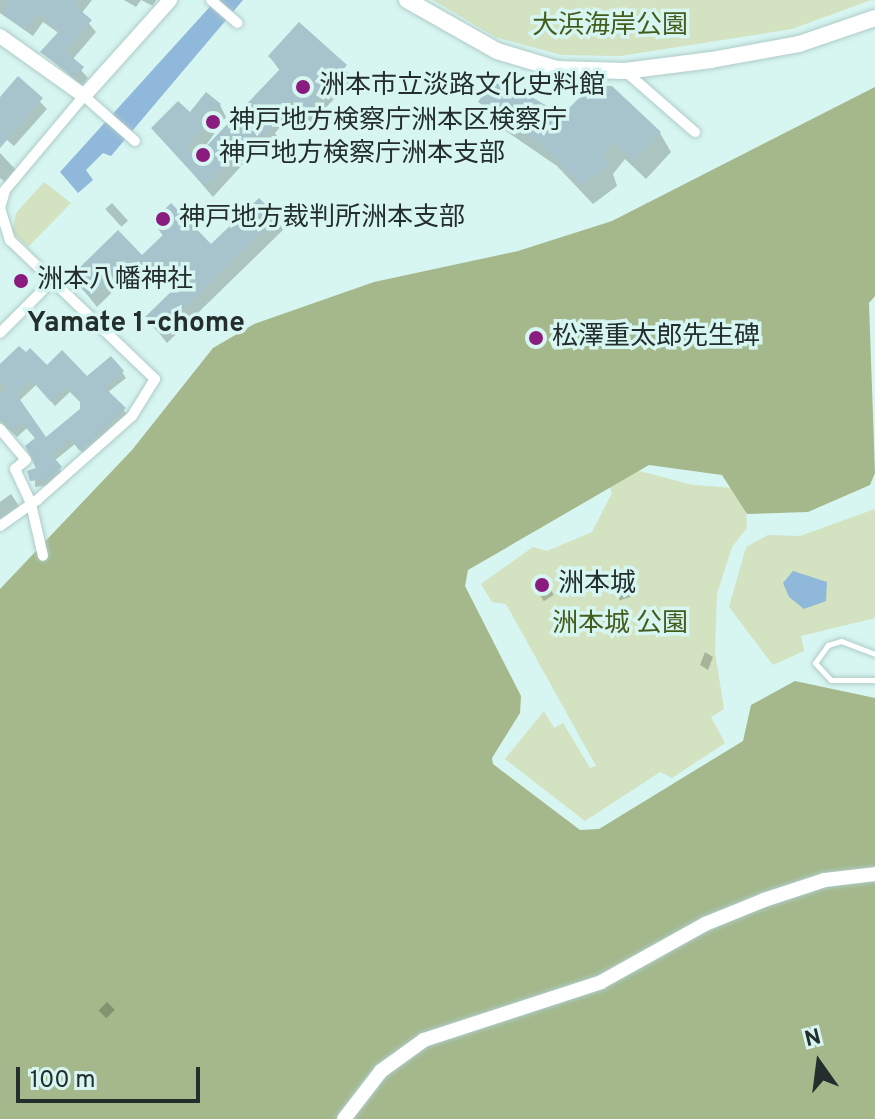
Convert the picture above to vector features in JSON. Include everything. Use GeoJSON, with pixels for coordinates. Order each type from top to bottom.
{"type":"FeatureCollection","features":[{"type":"Feature","properties":{"kind":"main road"},"geometry":{"type":"LineString","coordinates":[[407,0],[497,51],[557,69],[625,71],[799,44],[875,18]]}},
{"type":"Feature","properties":{"kind":"street"},"geometry":{"type":"LineString","coordinates":[[0,526],[31,504],[132,416],[155,379],[10,240],[0,208],[5,190],[170,0]]}},
{"type":"Feature","properties":{"kind":"street"},"geometry":{"type":"LineString","coordinates":[[211,0],[237,23]]}},
{"type":"Feature","properties":{"kind":"street"},"geometry":{"type":"LineString","coordinates":[[0,36],[84,96],[135,141]]}},
{"type":"Feature","properties":{"kind":"street"},"geometry":{"type":"LineString","coordinates":[[625,71],[695,132]]}},
{"type":"Feature","properties":{"kind":"street"},"geometry":{"type":"LineString","coordinates":[[0,333],[54,279]]}},
{"type":"Feature","properties":{"kind":"street"},"geometry":{"type":"LineString","coordinates":[[0,429],[26,460],[15,469],[31,504],[43,556]]}},
{"type":"Feature","properties":{"kind":"street"},"geometry":{"type":"LineString","coordinates":[[344,1119],[381,1071],[424,1040],[601,982],[705,924],[764,900],[825,880],[875,874]]}},
{"type":"Feature","properties":{"kind":"lane"},"geometry":{"type":"LineString","coordinates":[[875,654],[841,641],[828,645],[815,663],[831,680],[875,680]]}},
{"type":"Feature","properties":{"kind":"green space","name":"大浜海岸公園"},"geometry":{"type":"Polygon","coordinates":[[[433,0],[871,0],[792,29],[620,56],[562,55],[495,37],[433,0]]]}},
{"type":"Feature","properties":{"kind":"green space"},"geometry":{"type":"Polygon","coordinates":[[[875,87],[875,296],[869,303],[875,473],[870,485],[808,512],[747,514],[722,475],[649,465],[468,570],[465,586],[521,696],[520,713],[492,758],[493,764],[580,830],[599,829],[743,741],[751,705],[795,681],[875,698],[875,1119],[0,1119],[0,589],[132,450],[213,348],[254,324],[374,282],[518,251],[612,221],[875,87]]]}},
{"type":"Feature","properties":{"kind":"green space"},"geometry":{"type":"Polygon","coordinates":[[[44,182],[71,203],[28,247],[12,232],[16,213],[44,182]]]}},
{"type":"Feature","properties":{"kind":"green space","name":"洲本城 公園"},"geometry":{"type":"Polygon","coordinates":[[[601,461],[693,485],[734,488],[746,513],[747,528],[732,547],[717,594],[715,652],[724,709],[711,717],[725,743],[672,778],[660,772],[585,821],[505,759],[544,711],[554,728],[563,723],[590,768],[596,766],[506,604],[492,602],[481,584],[533,547],[547,551],[592,532],[612,493],[601,461]]]}},
{"type":"Feature","properties":{"kind":"green space"},"geometry":{"type":"Polygon","coordinates":[[[875,509],[875,618],[801,636],[804,651],[773,665],[729,607],[746,547],[768,535],[800,536],[875,509]]]}},
{"type":"Feature","properties":{"kind":"water"},"geometry":{"type":"Polygon","coordinates":[[[216,0],[243,0],[111,156],[103,153],[86,170],[93,180],[78,193],[60,172],[216,0]]]}},
{"type":"Feature","properties":{"kind":"water"},"geometry":{"type":"Polygon","coordinates":[[[793,571],[827,582],[826,601],[804,609],[789,597],[783,583],[793,571]]]}},
{"type":"Feature","properties":{"kind":"building"},"geometry":{"type":"Polygon","coordinates":[[[9,0],[79,0],[75,6],[92,20],[65,51],[84,67],[75,78],[40,52],[60,30],[37,13],[26,28],[19,25],[2,10],[9,0]]]}},
{"type":"Feature","properties":{"kind":"building"},"geometry":{"type":"Polygon","coordinates":[[[299,22],[347,65],[305,113],[289,99],[269,122],[274,126],[262,138],[256,132],[205,187],[151,128],[178,101],[190,112],[206,92],[221,104],[186,148],[196,157],[281,68],[268,56],[299,22]]]}},
{"type":"Feature","properties":{"kind":"building"},"geometry":{"type":"Polygon","coordinates":[[[18,76],[43,98],[0,148],[0,97],[18,76]]]}},
{"type":"Feature","properties":{"kind":"building"},"geometry":{"type":"Polygon","coordinates":[[[496,76],[562,115],[592,85],[612,86],[661,132],[634,161],[613,141],[603,153],[608,166],[581,185],[544,147],[478,102],[496,76]]]}},
{"type":"Feature","properties":{"kind":"building"},"geometry":{"type":"Polygon","coordinates":[[[259,198],[278,217],[159,333],[144,318],[177,286],[151,260],[135,276],[123,264],[90,297],[70,277],[118,230],[142,255],[164,234],[152,222],[171,203],[211,244],[259,198]]]}},
{"type":"Feature","properties":{"kind":"building"},"geometry":{"type":"Polygon","coordinates":[[[19,346],[26,352],[30,348],[47,365],[62,350],[87,376],[111,356],[124,371],[104,387],[126,408],[80,451],[70,439],[51,454],[62,467],[49,479],[30,481],[27,471],[36,468],[25,446],[35,438],[22,423],[12,431],[0,418],[0,395],[7,389],[0,381],[0,364],[19,346]],[[31,379],[16,394],[46,437],[80,409],[80,401],[66,387],[50,401],[31,379]]]}},
{"type":"Feature","properties":{"kind":"place","name":"洲本市立淡路文化史料館"},"geometry":{"type":"Point","coordinates":[303,87]}},
{"type":"Feature","properties":{"kind":"place","name":"神戸地方検察庁洲本区検察庁"},"geometry":{"type":"Point","coordinates":[213,122]}},
{"type":"Feature","properties":{"kind":"place","name":"神戸地方検察庁洲本支部"},"geometry":{"type":"Point","coordinates":[203,155]}},
{"type":"Feature","properties":{"kind":"place","name":"神戸地方裁判所洲本支部"},"geometry":{"type":"Point","coordinates":[163,219]}},
{"type":"Feature","properties":{"kind":"place","name":"洲本八幡神社"},"geometry":{"type":"Point","coordinates":[21,281]}},
{"type":"Feature","properties":{"kind":"place","name":"松澤重太郎先生碑"},"geometry":{"type":"Point","coordinates":[536,338]}},
{"type":"Feature","properties":{"kind":"place","name":"洲本城"},"geometry":{"type":"Point","coordinates":[542,585]}},
{"type":"Feature","properties":{"kind":"district","name":"Yamate 1-chome"},"geometry":{"type":"Point","coordinates":[136,324]}}]}
